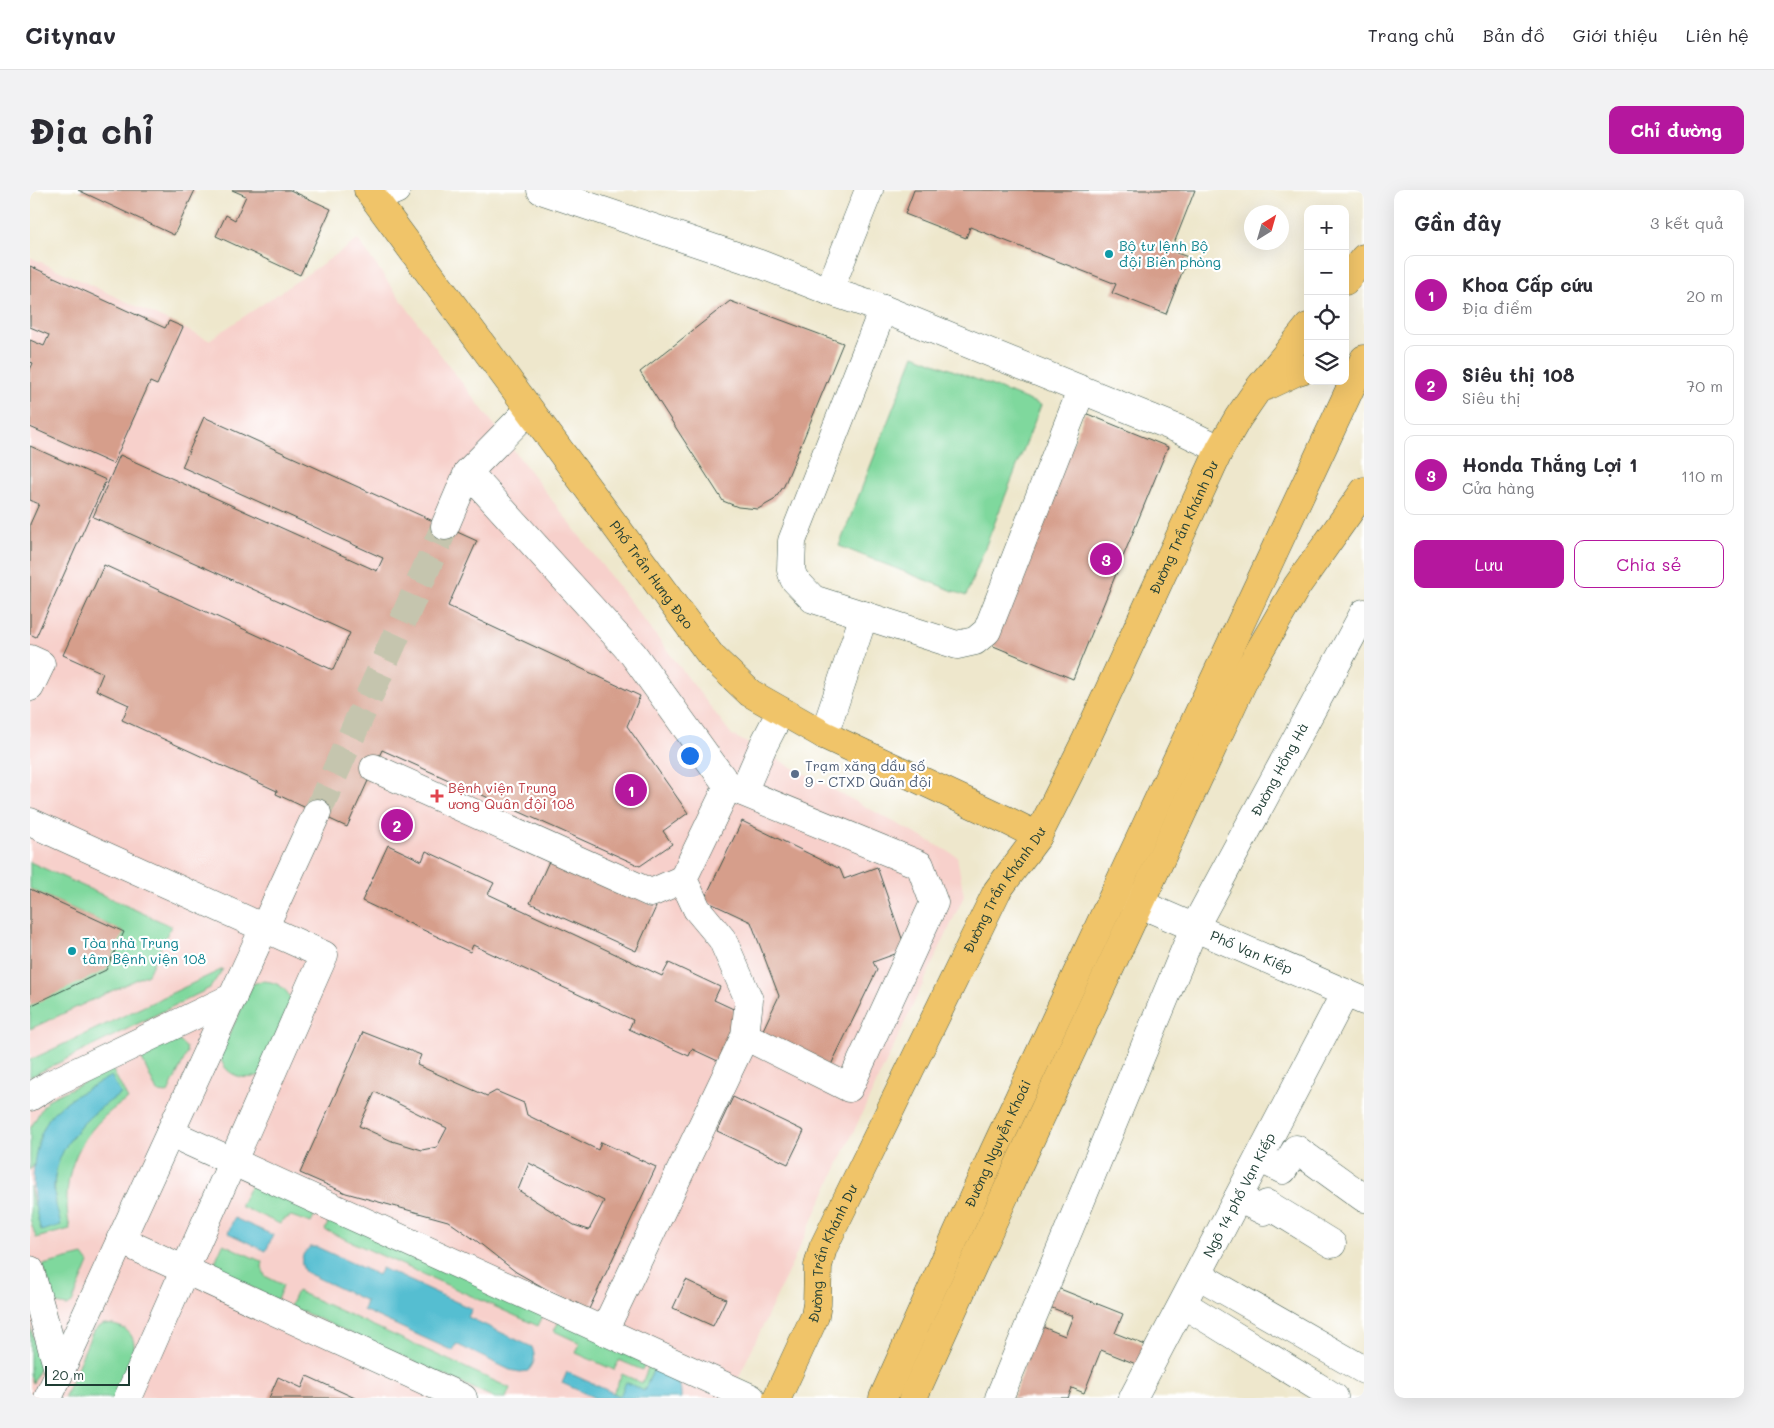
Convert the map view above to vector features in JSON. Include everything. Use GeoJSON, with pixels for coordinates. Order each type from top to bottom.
{"type":"FeatureCollection","features":[{"type":"Feature","properties":{"kind":"main road","name":"Phố Trần Hưng Đạo"},"geometry":{"type":"LineString","coordinates":[[380,193],[529,410],[712,657],[750,693],[824,736],[1038,836]]}},
{"type":"Feature","properties":{"kind":"main road"},"geometry":{"type":"LineString","coordinates":[[1349,276],[1364,258]]}},
{"type":"Feature","properties":{"kind":"main road","name":"Đường Trần Khánh Dư"},"geometry":{"type":"LineString","coordinates":[[777,1398],[815,1316],[818,1266],[823,1248],[997,891],[1038,836],[1085,742],[1220,449],[1258,389],[1304,332]]}},
{"type":"Feature","properties":{"kind":"main road"},"geometry":{"type":"LineString","coordinates":[[1349,360],[1364,358]]}},
{"type":"Feature","properties":{"kind":"main road"},"geometry":{"type":"LineString","coordinates":[[1128,898],[1364,358]]}},
{"type":"Feature","properties":{"kind":"main road"},"geometry":{"type":"LineString","coordinates":[[1258,389],[1304,369]]}},
{"type":"Feature","properties":{"kind":"main road"},"geometry":{"type":"LineString","coordinates":[[1128,898],[1250,667],[1297,586],[1364,491]]}},
{"type":"Feature","properties":{"kind":"main road","name":"Đường Nguyễn Khoái"},"geometry":{"type":"LineString","coordinates":[[883,1398],[994,1151],[1128,898]]}},
{"type":"Feature","properties":{"kind":"main road","name":"Đường Nguyễn Khoái"},"geometry":{"type":"LineString","coordinates":[[913,1398],[1023,1156],[1128,898]]}},
{"type":"Feature","properties":{"kind":"street"},"geometry":{"type":"LineString","coordinates":[[541,190],[760,264],[883,310],[1183,431],[1220,449]]}},
{"type":"Feature","properties":{"kind":"street"},"geometry":{"type":"LineString","coordinates":[[829,291],[869,190]]}},
{"type":"Feature","properties":{"kind":"street"},"geometry":{"type":"LineString","coordinates":[[883,310],[792,541],[791,570],[794,579],[813,599],[958,645],[975,641],[987,631],[1081,391]]}},
{"type":"Feature","properties":{"kind":"street"},"geometry":{"type":"LineString","coordinates":[[445,526],[468,472],[529,410]]}},
{"type":"Feature","properties":{"kind":"street"},"geometry":{"type":"LineString","coordinates":[[468,472],[633,654],[735,789],[920,865],[934,903],[849,1088],[745,1036]]}},
{"type":"Feature","properties":{"kind":"street","name":"Đường Hồng Hà"},"geometry":{"type":"LineString","coordinates":[[1194,928],[1364,613]]}},
{"type":"Feature","properties":{"kind":"street"},"geometry":{"type":"LineString","coordinates":[[824,736],[864,615]]}},
{"type":"Feature","properties":{"kind":"street"},"geometry":{"type":"LineString","coordinates":[[30,659],[41,664],[30,687]]}},
{"type":"Feature","properties":{"kind":"street"},"geometry":{"type":"LineString","coordinates":[[374,768],[651,893],[683,879],[735,789],[764,744],[781,711]]}},
{"type":"Feature","properties":{"kind":"street"},"geometry":{"type":"LineString","coordinates":[[48,1398],[265,928],[316,813]]}},
{"type":"Feature","properties":{"kind":"street"},"geometry":{"type":"LineString","coordinates":[[30,822],[324,955],[128,1398]]}},
{"type":"Feature","properties":{"kind":"street"},"geometry":{"type":"LineString","coordinates":[[604,1331],[745,1036],[749,1000],[722,939],[697,909],[683,879]]}},
{"type":"Feature","properties":{"kind":"street","name":"Phố Vạn Kiếp"},"geometry":{"type":"LineString","coordinates":[[1128,898],[1355,997]]}},
{"type":"Feature","properties":{"kind":"street"},"geometry":{"type":"LineString","coordinates":[[999,1398],[1194,928]]}},
{"type":"Feature","properties":{"kind":"street"},"geometry":{"type":"LineString","coordinates":[[30,1097],[49,1085],[233,997]]}},
{"type":"Feature","properties":{"kind":"street","name":"Ngõ 14 phố Vạn Kiếp"},"geometry":{"type":"LineString","coordinates":[[1134,1398],[1259,1158],[1355,997]]}},
{"type":"Feature","properties":{"kind":"street"},"geometry":{"type":"LineString","coordinates":[[170,1133],[751,1398]]}},
{"type":"Feature","properties":{"kind":"street"},"geometry":{"type":"LineString","coordinates":[[1259,1158],[1283,1170],[1296,1149],[1364,1198]]}},
{"type":"Feature","properties":{"kind":"street"},"geometry":{"type":"LineString","coordinates":[[1238,1198],[1264,1211],[1267,1204],[1332,1244]]}},
{"type":"Feature","properties":{"kind":"street"},"geometry":{"type":"LineString","coordinates":[[120,1240],[463,1398]]}},
{"type":"Feature","properties":{"kind":"street"},"geometry":{"type":"LineString","coordinates":[[30,1270],[59,1373]]}},
{"type":"Feature","properties":{"kind":"street"},"geometry":{"type":"LineString","coordinates":[[1198,1275],[1364,1370]]}},
{"type":"Feature","properties":{"kind":"street"},"geometry":{"type":"LineString","coordinates":[[1183,1304],[1334,1398]]}},
{"type":"Feature","properties":{"kind":"shaded area","name":"Bệnh viện Trung ương Quân đội 108"},"geometry":{"type":"Polygon","coordinates":[[[358,240],[443,358],[732,735],[957,856],[964,896],[729,1398],[30,1398],[30,257],[209,340],[358,240]]]}},
{"type":"Feature","properties":{"kind":"green space"},"geometry":{"type":"Polygon","coordinates":[[[914,355],[1041,405],[966,596],[839,546],[914,355]]]}},
{"type":"Feature","properties":{"kind":"green space"},"geometry":{"type":"Polygon","coordinates":[[[30,862],[171,926],[148,974],[30,1029],[30,1006],[124,932],[30,889],[30,862]]]}},
{"type":"Feature","properties":{"kind":"green space"},"geometry":{"type":"Polygon","coordinates":[[[223,969],[210,988],[30,1077],[30,1060],[223,969]]]}},
{"type":"Feature","properties":{"kind":"green space"},"geometry":{"type":"Polygon","coordinates":[[[261,981],[279,985],[291,999],[262,1074],[249,1078],[242,1077],[235,1075],[225,1067],[220,1054],[253,984],[261,981]]]}},
{"type":"Feature","properties":{"kind":"green space"},"geometry":{"type":"Polygon","coordinates":[[[178,1040],[186,1047],[187,1053],[168,1093],[157,1092],[140,1055],[178,1040]]]}},
{"type":"Feature","properties":{"kind":"green space"},"geometry":{"type":"Polygon","coordinates":[[[112,1069],[128,1099],[97,1123],[77,1154],[67,1189],[70,1229],[36,1238],[30,1219],[30,1186],[34,1205],[56,1202],[55,1172],[57,1163],[71,1138],[106,1103],[111,1077],[93,1087],[30,1170],[30,1129],[49,1099],[112,1069]]]}},
{"type":"Feature","properties":{"kind":"green space"},"geometry":{"type":"Polygon","coordinates":[[[251,1185],[318,1209],[311,1223],[291,1216],[280,1224],[240,1206],[251,1185]]]}},
{"type":"Feature","properties":{"kind":"green space"},"geometry":{"type":"Polygon","coordinates":[[[331,1215],[545,1312],[538,1326],[325,1230],[331,1215]]]}},
{"type":"Feature","properties":{"kind":"green space"},"geometry":{"type":"Polygon","coordinates":[[[223,1244],[263,1262],[262,1267],[265,1276],[283,1285],[277,1300],[216,1270],[215,1262],[223,1244]]]}},
{"type":"Feature","properties":{"kind":"green space"},"geometry":{"type":"Polygon","coordinates":[[[83,1255],[89,1263],[72,1303],[67,1306],[56,1304],[43,1265],[83,1255]]]}},
{"type":"Feature","properties":{"kind":"green space"},"geometry":{"type":"Polygon","coordinates":[[[297,1291],[510,1388],[506,1398],[495,1398],[290,1306],[297,1291]]]}},
{"type":"Feature","properties":{"kind":"green space"},"geometry":{"type":"Polygon","coordinates":[[[560,1319],[648,1358],[642,1370],[619,1360],[614,1370],[576,1353],[580,1343],[554,1331],[560,1319]]]}},
{"type":"Feature","properties":{"kind":"green space"},"geometry":{"type":"Polygon","coordinates":[[[104,1324],[126,1330],[133,1338],[134,1344],[134,1351],[114,1398],[64,1398],[92,1333],[104,1324]]]}},
{"type":"Feature","properties":{"kind":"green space"},"geometry":{"type":"Polygon","coordinates":[[[30,1325],[41,1364],[33,1383],[30,1374],[30,1325]]]}},
{"type":"Feature","properties":{"kind":"green space"},"geometry":{"type":"Polygon","coordinates":[[[651,1360],[657,1362],[644,1391],[620,1396],[613,1393],[622,1374],[642,1383],[651,1360]]]}},
{"type":"Feature","properties":{"kind":"water"},"geometry":{"type":"Polygon","coordinates":[[[111,1076],[121,1094],[86,1121],[67,1144],[60,1158],[54,1187],[55,1202],[61,1225],[41,1231],[35,1206],[33,1182],[37,1146],[41,1134],[50,1116],[61,1106],[111,1076]]]}},
{"type":"Feature","properties":{"kind":"water"},"geometry":{"type":"Polygon","coordinates":[[[234,1218],[273,1235],[266,1251],[228,1233],[234,1218]]]}},
{"type":"Feature","properties":{"kind":"water"},"geometry":{"type":"Polygon","coordinates":[[[310,1247],[317,1247],[378,1275],[382,1268],[472,1309],[468,1317],[532,1347],[534,1360],[532,1365],[528,1371],[510,1370],[456,1344],[453,1351],[363,1310],[366,1301],[305,1272],[302,1258],[310,1247]]]}},
{"type":"Feature","properties":{"kind":"water"},"geometry":{"type":"Polygon","coordinates":[[[657,1362],[678,1380],[681,1398],[595,1398],[562,1383],[567,1372],[620,1396],[626,1382],[644,1391],[657,1362]]]}},
{"type":"Feature","properties":{"kind":"building"},"geometry":{"type":"Polygon","coordinates":[[[78,190],[195,190],[174,235],[78,190]]]}},
{"type":"Feature","properties":{"kind":"building"},"geometry":{"type":"Polygon","coordinates":[[[232,190],[290,190],[331,209],[300,275],[216,236],[226,215],[235,220],[246,196],[232,190]]]}},
{"type":"Feature","properties":{"kind":"building","name":"Bộ tư lệnh Bộ đội Biên phòng"},"geometry":{"type":"Polygon","coordinates":[[[914,190],[1195,190],[1171,251],[1188,257],[1166,314],[1112,293],[1116,284],[970,227],[966,238],[905,214],[914,190]]]}},
{"type":"Feature","properties":{"kind":"building"},"geometry":{"type":"Polygon","coordinates":[[[30,266],[165,328],[169,321],[183,327],[157,385],[150,382],[113,464],[30,427],[30,370],[33,363],[30,362],[30,340],[44,346],[49,335],[30,327],[30,266]]]}},
{"type":"Feature","properties":{"kind":"building"},"geometry":{"type":"Polygon","coordinates":[[[730,301],[843,343],[784,486],[774,500],[758,509],[738,507],[723,501],[640,372],[730,301]]]}},
{"type":"Feature","properties":{"kind":"building"},"geometry":{"type":"Polygon","coordinates":[[[1085,413],[1168,447],[1073,679],[991,645],[1085,413]]]}},
{"type":"Feature","properties":{"kind":"building"},"geometry":{"type":"Polygon","coordinates":[[[204,417],[477,541],[448,606],[640,696],[627,726],[688,813],[663,831],[672,844],[640,866],[382,750],[347,827],[276,794],[277,791],[122,720],[129,705],[96,690],[103,673],[63,655],[104,565],[333,670],[350,633],[93,517],[120,455],[377,571],[383,558],[182,467],[204,417]]]}},
{"type":"Feature","properties":{"kind":"building"},"geometry":{"type":"Polygon","coordinates":[[[30,446],[106,480],[36,637],[30,634],[30,524],[39,504],[30,500],[30,446]]]}},
{"type":"Feature","properties":{"kind":"building"},"geometry":{"type":"Polygon","coordinates":[[[742,821],[840,869],[844,879],[877,867],[906,950],[873,962],[877,970],[830,1067],[761,1034],[779,996],[751,922],[704,900],[742,821]]]}},
{"type":"Feature","properties":{"kind":"building"},"geometry":{"type":"Polygon","coordinates":[[[388,845],[422,861],[426,851],[494,883],[488,894],[662,976],[669,963],[720,987],[714,1000],[742,1013],[720,1062],[692,1049],[689,1056],[629,1029],[633,1020],[473,945],[470,952],[362,901],[388,845]]]}},
{"type":"Feature","properties":{"kind":"building"},"geometry":{"type":"Polygon","coordinates":[[[550,859],[656,907],[636,951],[530,903],[550,859]]]}},
{"type":"Feature","properties":{"kind":"building","name":"Tòa nhà Trung tâm Bệnh viện 108"},"geometry":{"type":"Polygon","coordinates":[[[30,889],[124,932],[106,970],[30,1006],[30,889]]]}},
{"type":"Feature","properties":{"kind":"building"},"geometry":{"type":"Polygon","coordinates":[[[363,1032],[421,1055],[417,1065],[487,1096],[496,1091],[524,1103],[527,1115],[598,1150],[601,1142],[656,1167],[589,1309],[548,1290],[516,1272],[448,1221],[346,1193],[300,1173],[363,1032]],[[375,1092],[359,1126],[392,1141],[422,1150],[437,1147],[447,1128],[375,1092]],[[529,1163],[518,1190],[574,1225],[589,1230],[604,1201],[529,1163]]]}},
{"type":"Feature","properties":{"kind":"building"},"geometry":{"type":"Polygon","coordinates":[[[733,1097],[804,1131],[788,1164],[717,1131],[733,1097]]]}},
{"type":"Feature","properties":{"kind":"building"},"geometry":{"type":"Polygon","coordinates":[[[686,1280],[726,1299],[713,1326],[673,1308],[686,1280]]]}},
{"type":"Feature","properties":{"kind":"building"},"geometry":{"type":"Polygon","coordinates":[[[1055,1287],[1123,1314],[1115,1333],[1148,1346],[1141,1366],[1101,1350],[1084,1393],[1072,1388],[1068,1398],[1013,1398],[1038,1325],[1065,1336],[1073,1316],[1047,1306],[1055,1287]]]}},
{"type":"Feature","properties":{"kind":"building"},"geometry":{"type":"Polygon","coordinates":[[[307,1376],[355,1398],[269,1398],[278,1377],[302,1388],[307,1376]]]}},
{"type":"Feature","properties":{"kind":"tunnel"},"geometry":{"type":"LineString","coordinates":[[317,813],[445,526]]}},
{"type":"Feature","properties":{"kind":"place","name":"Bộ tư lệnh Bộ đội Biên phòng"},"geometry":{"type":"Point","coordinates":[1109,254]}},
{"type":"Feature","properties":{"kind":"place","name":"Honda Thắng Lợi 1"},"geometry":{"type":"Point","coordinates":[1106,559]}},
{"type":"Feature","properties":{"kind":"place","name":"Trạm xăng dầu số 9 - CTXD Quân đội"},"geometry":{"type":"Point","coordinates":[795,774]}},
{"type":"Feature","properties":{"kind":"place","name":"Khoa Cấp cứu"},"geometry":{"type":"Point","coordinates":[631,790]}},
{"type":"Feature","properties":{"kind":"place","name":"Bệnh viện Trung ương Quân đội 108"},"geometry":{"type":"Point","coordinates":[437,796]}},
{"type":"Feature","properties":{"kind":"place","name":"Siêu thị 108"},"geometry":{"type":"Point","coordinates":[397,825]}},
{"type":"Feature","properties":{"kind":"place","name":"Tòa nhà Trung tâm Bệnh viện 108"},"geometry":{"type":"Point","coordinates":[72,951]}}]}
